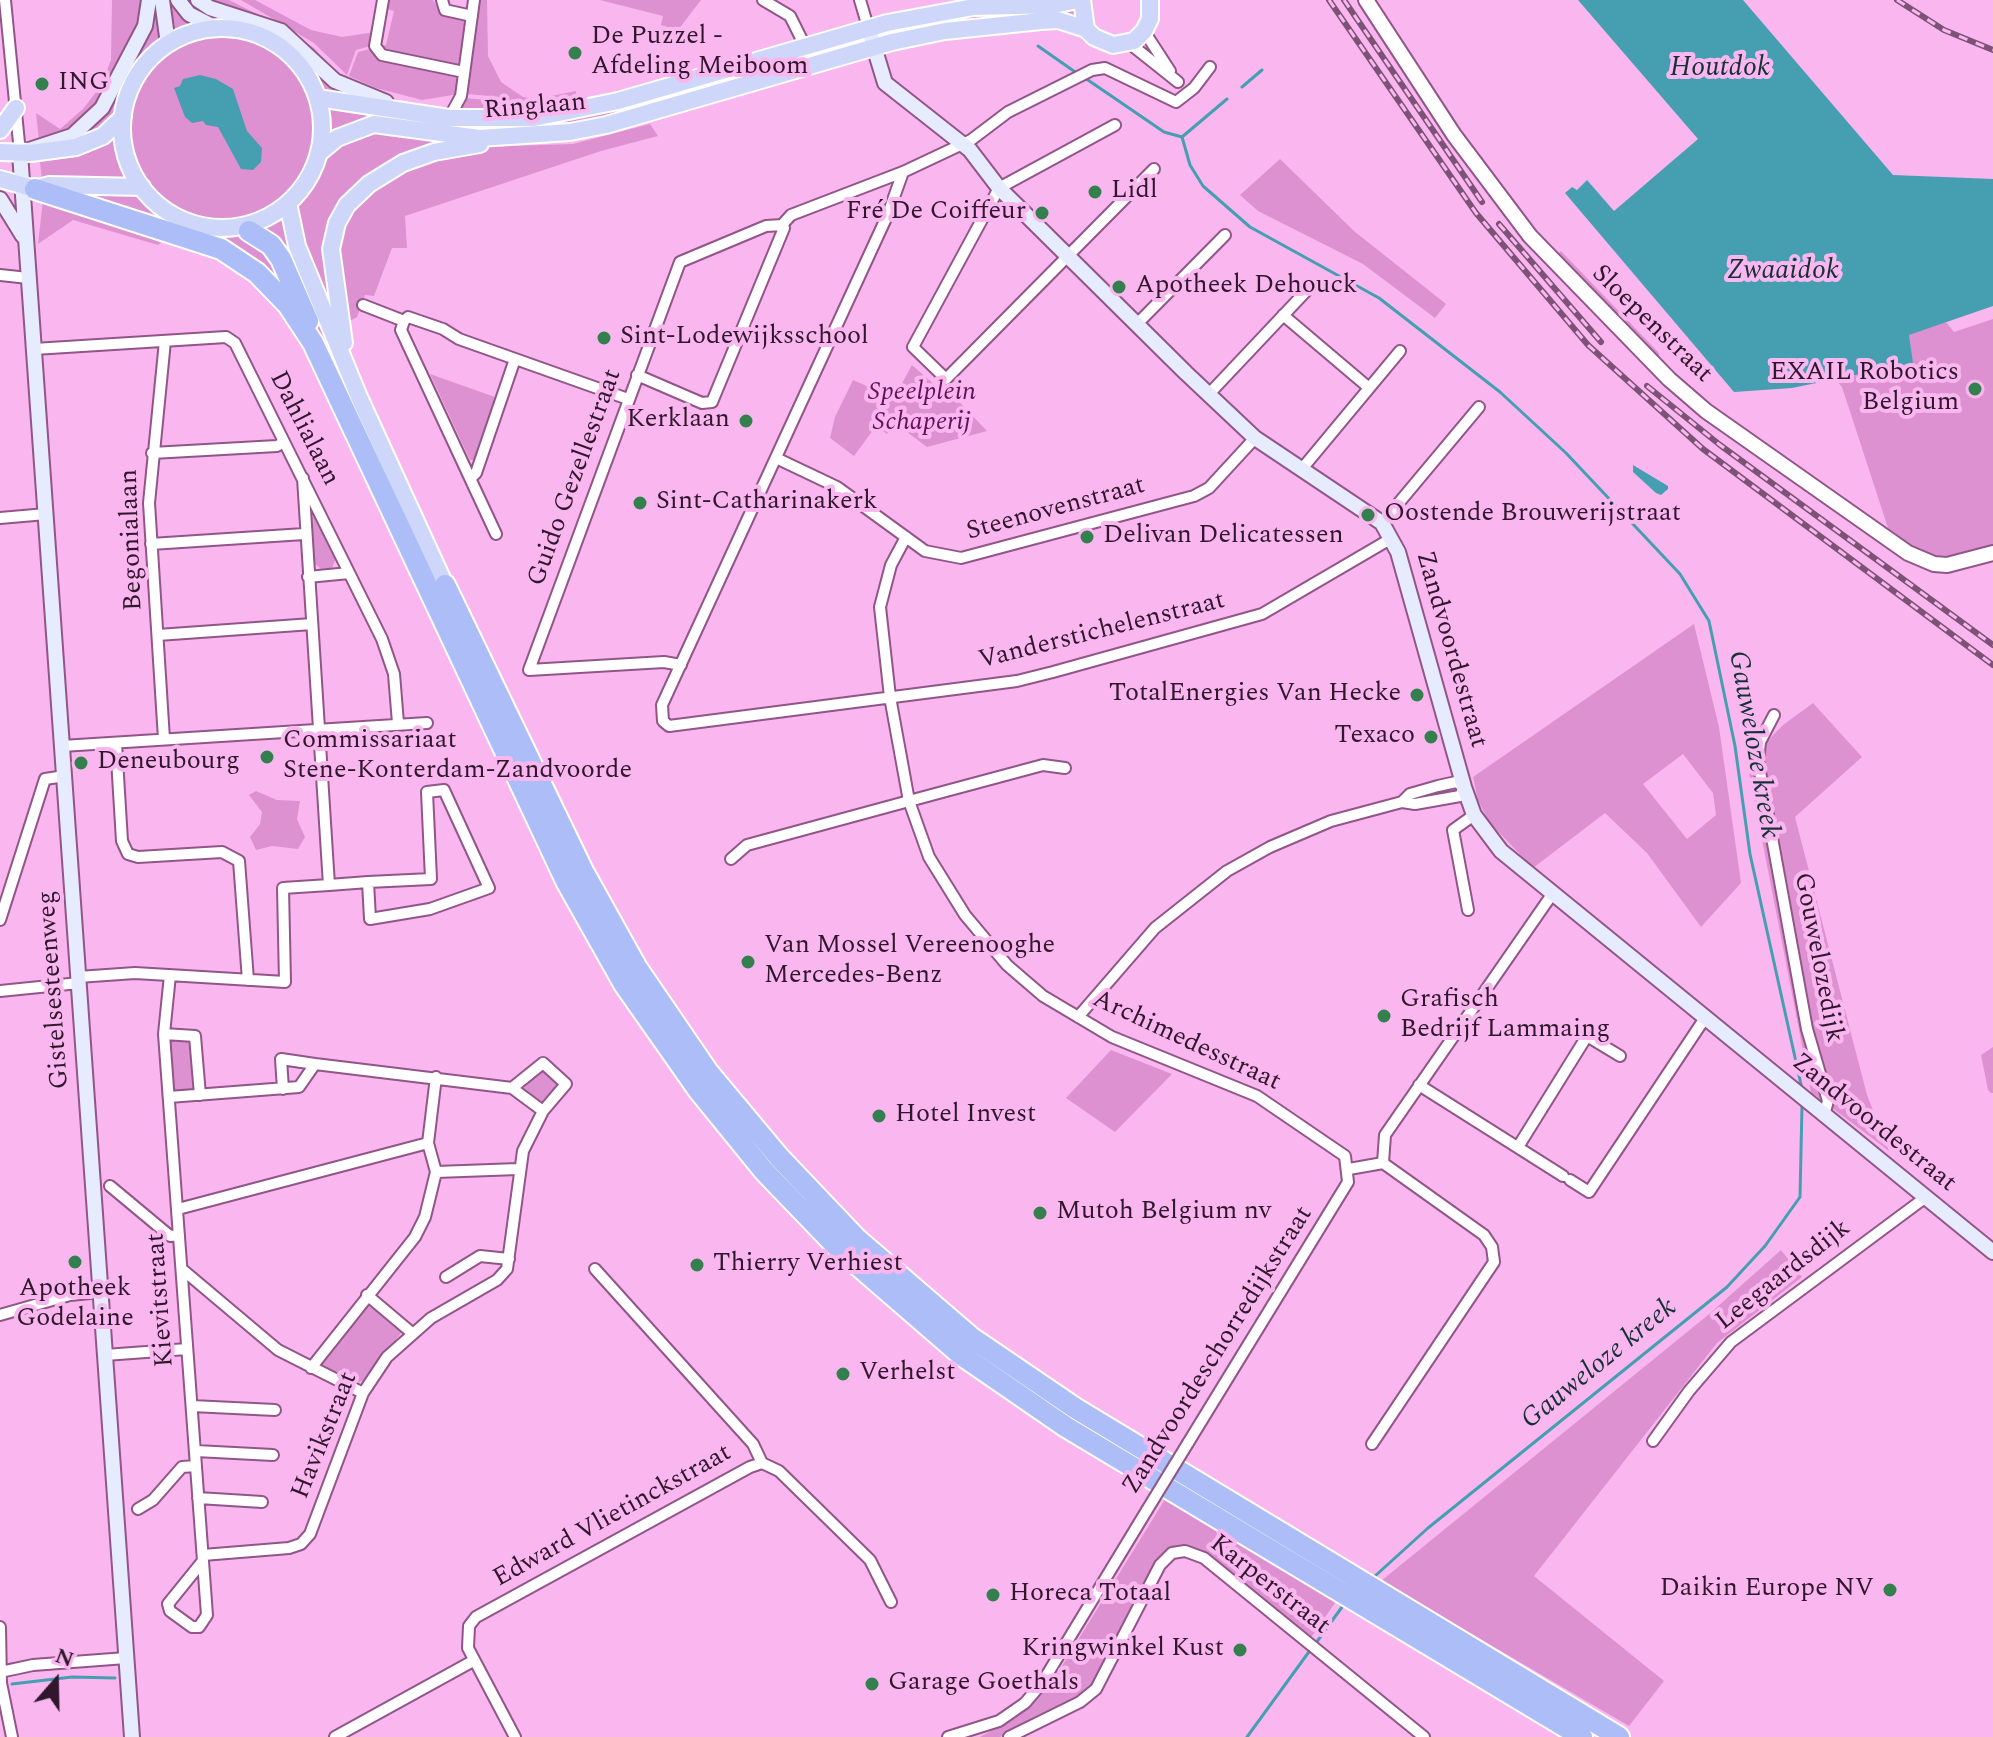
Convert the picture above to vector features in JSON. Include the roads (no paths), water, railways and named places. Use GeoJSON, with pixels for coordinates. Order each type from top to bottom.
{"type":"FeatureCollection","features":[{"type":"Feature","properties":{"kind":"highway"},"geometry":{"type":"LineString","coordinates":[[28,187],[221,249],[272,286],[313,343],[566,881],[657,1035],[764,1171],[840,1250],[960,1354],[1066,1427],[1582,1737]]}},
{"type":"Feature","properties":{"kind":"highway"},"geometry":{"type":"LineString","coordinates":[[242,229],[271,245],[281,259],[306,316],[313,343]]}},
{"type":"Feature","properties":{"kind":"highway"},"geometry":{"type":"LineString","coordinates":[[445,585],[583,871],[657,999],[708,1072],[856,1238],[972,1338],[1075,1408],[1619,1737]]}},
{"type":"Feature","properties":{"kind":"main road"},"geometry":{"type":"LineString","coordinates":[[20,153],[72,136],[102,108],[145,26],[149,0]]}},
{"type":"Feature","properties":{"kind":"main road"},"geometry":{"type":"LineString","coordinates":[[162,0],[168,44]]}},
{"type":"Feature","properties":{"kind":"main road"},"geometry":{"type":"LineString","coordinates":[[178,0],[189,14],[216,28]]}},
{"type":"Feature","properties":{"kind":"main road"},"geometry":{"type":"LineString","coordinates":[[198,0],[210,8],[281,31],[335,81],[353,91],[428,115]]}},
{"type":"Feature","properties":{"kind":"main road"},"geometry":{"type":"LineString","coordinates":[[1080,0],[1086,29]]}},
{"type":"Feature","properties":{"kind":"main road","name":"Ringlaan"},"geometry":{"type":"LineString","coordinates":[[318,98],[449,118],[534,118],[570,113],[868,27],[947,10],[1007,4],[1053,5],[1080,0]]}},
{"type":"Feature","properties":{"kind":"main road"},"geometry":{"type":"LineString","coordinates":[[1129,43],[1144,31],[1150,19],[1150,0]]}},
{"type":"Feature","properties":{"kind":"main road","name":"Ringlaan"},"geometry":{"type":"LineString","coordinates":[[319,153],[337,138],[374,124],[443,135],[513,138],[606,125],[873,48],[992,25],[1058,20],[1086,29],[1105,43],[1129,43]]}},
{"type":"Feature","properties":{"kind":"main road","name":"Zandvoordestraat"},"geometry":{"type":"LineString","coordinates":[[868,27],[885,83],[963,144],[999,188],[1255,438],[1382,523],[1392,538],[1474,815],[1501,851],[1993,1252]]}},
{"type":"Feature","properties":{"kind":"main road"},"geometry":{"type":"LineString","coordinates":[[216,28],[238,29],[279,46],[309,78],[318,98],[322,135],[312,172],[288,203],[242,229],[193,223],[156,203],[142,187],[126,154],[123,117],[133,83],[148,61],[183,36],[216,28]]}},
{"type":"Feature","properties":{"kind":"main road"},"geometry":{"type":"LineString","coordinates":[[0,130],[16,108]]}},
{"type":"Feature","properties":{"kind":"main road"},"geometry":{"type":"LineString","coordinates":[[0,152],[53,151],[90,142],[112,130],[123,117]]}},
{"type":"Feature","properties":{"kind":"main road"},"geometry":{"type":"LineString","coordinates":[[348,369],[331,249],[337,223],[347,205],[369,184],[403,163],[434,152],[513,138]]}},
{"type":"Feature","properties":{"kind":"main road"},"geometry":{"type":"LineString","coordinates":[[20,153],[28,187]]}},
{"type":"Feature","properties":{"kind":"main road"},"geometry":{"type":"LineString","coordinates":[[0,179],[28,187],[142,187]]}},
{"type":"Feature","properties":{"kind":"main road","name":"Gistelsesteenweg"},"geometry":{"type":"LineString","coordinates":[[28,187],[28,278],[132,1737]]}},
{"type":"Feature","properties":{"kind":"main road"},"geometry":{"type":"LineString","coordinates":[[0,199],[26,240]]}},
{"type":"Feature","properties":{"kind":"main road"},"geometry":{"type":"LineString","coordinates":[[288,203],[297,246],[348,369],[445,585]]}},
{"type":"Feature","properties":{"kind":"street"},"geometry":{"type":"LineString","coordinates":[[5,0],[3,12],[20,153]]}},
{"type":"Feature","properties":{"kind":"street"},"geometry":{"type":"LineString","coordinates":[[383,0],[375,46],[382,55],[464,72]]}},
{"type":"Feature","properties":{"kind":"street"},"geometry":{"type":"LineString","coordinates":[[442,0],[445,10],[472,16]]}},
{"type":"Feature","properties":{"kind":"street"},"geometry":{"type":"LineString","coordinates":[[449,118],[461,96],[474,0]]}},
{"type":"Feature","properties":{"kind":"street"},"geometry":{"type":"LineString","coordinates":[[763,0],[790,16],[805,46]]}},
{"type":"Feature","properties":{"kind":"street"},"geometry":{"type":"LineString","coordinates":[[860,0],[868,27]]}},
{"type":"Feature","properties":{"kind":"street","name":"Sloepenstraat"},"geometry":{"type":"LineString","coordinates":[[1366,0],[1454,135],[1521,225],[1669,379],[1706,411],[1921,560],[1947,565],[1993,553]]}},
{"type":"Feature","properties":{"kind":"street"},"geometry":{"type":"LineString","coordinates":[[1129,43],[1178,82],[1144,31]]}},
{"type":"Feature","properties":{"kind":"street"},"geometry":{"type":"LineString","coordinates":[[637,375],[707,404],[712,402],[784,228],[782,225],[791,215],[903,172],[963,144],[1008,112],[1092,70],[1105,68],[1176,102],[1194,88],[1210,67]]}},
{"type":"Feature","properties":{"kind":"street"},"geometry":{"type":"LineString","coordinates":[[1115,125],[999,188],[913,347],[946,379],[1154,169]]}},
{"type":"Feature","properties":{"kind":"street"},"geometry":{"type":"LineString","coordinates":[[681,665],[888,214],[903,172]]}},
{"type":"Feature","properties":{"kind":"street","name":"Guido Gezellestraat"},"geometry":{"type":"LineString","coordinates":[[681,665],[664,662],[529,670],[677,269],[685,257],[766,226],[782,225]]}},
{"type":"Feature","properties":{"kind":"street"},"geometry":{"type":"LineString","coordinates":[[1137,324],[1225,235]]}},
{"type":"Feature","properties":{"kind":"street"},"geometry":{"type":"LineString","coordinates":[[0,275],[28,278]]}},
{"type":"Feature","properties":{"kind":"street"},"geometry":{"type":"LineString","coordinates":[[1209,394],[1310,287]]}},
{"type":"Feature","properties":{"kind":"street"},"geometry":{"type":"LineString","coordinates":[[363,305],[404,321]]}},
{"type":"Feature","properties":{"kind":"street"},"geometry":{"type":"LineString","coordinates":[[1283,315],[1368,387]]}},
{"type":"Feature","properties":{"kind":"street"},"geometry":{"type":"LineString","coordinates":[[496,534],[401,330],[404,321],[408,317],[420,321],[628,399]]}},
{"type":"Feature","properties":{"kind":"street","name":"Dahlialaan"},"geometry":{"type":"LineString","coordinates":[[34,349],[226,337],[235,343],[390,659],[398,723]]}},
{"type":"Feature","properties":{"kind":"street","name":"Begonialaan"},"geometry":{"type":"LineString","coordinates":[[164,739],[151,544],[152,453],[165,341]]}},
{"type":"Feature","properties":{"kind":"street"},"geometry":{"type":"LineString","coordinates":[[1301,470],[1400,351]]}},
{"type":"Feature","properties":{"kind":"street"},"geometry":{"type":"LineString","coordinates":[[471,478],[476,473],[515,359]]}},
{"type":"Feature","properties":{"kind":"street"},"geometry":{"type":"LineString","coordinates":[[1382,523],[1479,407]]}},
{"type":"Feature","properties":{"kind":"street","name":"Steenovenstraat"},"geometry":{"type":"LineString","coordinates":[[776,458],[837,487],[925,551],[961,558],[1173,502],[1209,488],[1255,438]]}},
{"type":"Feature","properties":{"kind":"street"},"geometry":{"type":"LineString","coordinates":[[152,453],[277,446],[284,442]]}},
{"type":"Feature","properties":{"kind":"street"},"geometry":{"type":"LineString","coordinates":[[303,478],[304,534],[329,885]]}},
{"type":"Feature","properties":{"kind":"street"},"geometry":{"type":"LineString","coordinates":[[0,518],[46,514]]}},
{"type":"Feature","properties":{"kind":"street"},"geometry":{"type":"LineString","coordinates":[[151,544],[304,534]]}},
{"type":"Feature","properties":{"kind":"street","name":"Archimedesstraat"},"geometry":{"type":"LineString","coordinates":[[906,537],[891,565],[880,607],[890,697],[909,801],[929,857],[965,915],[1007,965],[1043,996],[1112,1037],[1257,1096],[1334,1145],[1345,1156],[1349,1169]]}},
{"type":"Feature","properties":{"kind":"street","name":"Vanderstichelenstraat"},"geometry":{"type":"LineString","coordinates":[[681,665],[662,705],[663,721],[669,726],[1017,681],[1262,614],[1392,538]]}},
{"type":"Feature","properties":{"kind":"street"},"geometry":{"type":"LineString","coordinates":[[308,577],[349,573]]}},
{"type":"Feature","properties":{"kind":"street"},"geometry":{"type":"LineString","coordinates":[[158,635],[312,624]]}},
{"type":"Feature","properties":{"kind":"street","name":"Gouwelozedijk"},"geometry":{"type":"LineString","coordinates":[[1774,715],[1760,742],[1758,761],[1807,1029],[1828,1101],[1820,1112]]}},
{"type":"Feature","properties":{"kind":"street"},"geometry":{"type":"LineString","coordinates":[[62,746],[427,723]]}},
{"type":"Feature","properties":{"kind":"street"},"geometry":{"type":"LineString","coordinates":[[116,743],[122,841],[128,854],[138,857],[222,852],[239,861],[248,980]]}},
{"type":"Feature","properties":{"kind":"street"},"geometry":{"type":"LineString","coordinates":[[731,859],[747,845],[1043,765],[1065,768]]}},
{"type":"Feature","properties":{"kind":"street"},"geometry":{"type":"LineString","coordinates":[[0,920],[45,779],[65,776]]}},
{"type":"Feature","properties":{"kind":"street"},"geometry":{"type":"LineString","coordinates":[[1078,1017],[1155,928],[1227,871],[1305,831],[1402,802],[1441,801],[1460,796],[1464,787]]}},
{"type":"Feature","properties":{"kind":"street"},"geometry":{"type":"LineString","coordinates":[[0,991],[78,980],[170,975],[285,982],[283,888],[368,882],[431,879],[427,792],[444,790],[489,888],[430,909],[370,919],[368,882]]}},
{"type":"Feature","properties":{"kind":"street"},"geometry":{"type":"LineString","coordinates":[[1468,910],[1453,830],[1474,815]]}},
{"type":"Feature","properties":{"kind":"street"},"geometry":{"type":"LineString","coordinates":[[1383,1163],[1385,1135],[1553,893]]}},
{"type":"Feature","properties":{"kind":"street","name":"Kievitstraat"},"geometry":{"type":"LineString","coordinates":[[170,975],[164,1034],[207,1615],[199,1627],[192,1627],[170,1611],[168,1604],[202,1558]]}},
{"type":"Feature","properties":{"kind":"street"},"geometry":{"type":"LineString","coordinates":[[1419,1085],[1589,1192],[1705,1018]]}},
{"type":"Feature","properties":{"kind":"street"},"geometry":{"type":"LineString","coordinates":[[164,1034],[195,1036],[200,1095]]}},
{"type":"Feature","properties":{"kind":"street"},"geometry":{"type":"LineString","coordinates":[[1518,1147],[1587,1036],[1620,1056]]}},
{"type":"Feature","properties":{"kind":"street"},"geometry":{"type":"LineString","coordinates":[[283,1089],[281,1059],[512,1088],[543,1111]]}},
{"type":"Feature","properties":{"kind":"street"},"geometry":{"type":"LineString","coordinates":[[446,1277],[480,1256],[509,1259],[518,1169],[532,1129],[566,1084],[543,1063],[512,1088]]}},
{"type":"Feature","properties":{"kind":"street"},"geometry":{"type":"LineString","coordinates":[[169,1097],[299,1087],[315,1064]]}},
{"type":"Feature","properties":{"kind":"street"},"geometry":{"type":"LineString","coordinates":[[311,1368],[415,1237],[429,1206],[436,1172],[428,1143],[436,1077]]}},
{"type":"Feature","properties":{"kind":"street"},"geometry":{"type":"LineString","coordinates":[[178,1209],[428,1143]]}},
{"type":"Feature","properties":{"kind":"street"},"geometry":{"type":"LineString","coordinates":[[1349,1169],[1383,1163],[1484,1235],[1492,1247],[1494,1262],[1372,1444]]}},
{"type":"Feature","properties":{"kind":"street"},"geometry":{"type":"LineString","coordinates":[[436,1172],[518,1169]]}},
{"type":"Feature","properties":{"kind":"street","name":"Zandvoordeschorredijkstraat"},"geometry":{"type":"LineString","coordinates":[[954,1736],[999,1721],[1025,1703],[1042,1683],[1330,1214],[1348,1182],[1349,1169]]}},
{"type":"Feature","properties":{"kind":"street"},"geometry":{"type":"LineString","coordinates":[[110,1186],[170,1236],[179,1235]]}},
{"type":"Feature","properties":{"kind":"street","name":"Leegaardsdijk"},"geometry":{"type":"LineString","coordinates":[[1653,1441],[1689,1391],[1731,1342],[1926,1197]]}},
{"type":"Feature","properties":{"kind":"street","name":"Havikstraat"},"geometry":{"type":"LineString","coordinates":[[202,1558],[301,1544],[310,1534],[363,1393],[387,1357],[412,1333],[497,1280],[507,1269],[509,1259]]}},
{"type":"Feature","properties":{"kind":"street"},"geometry":{"type":"LineString","coordinates":[[595,1269],[753,1444],[762,1463]]}},
{"type":"Feature","properties":{"kind":"street"},"geometry":{"type":"LineString","coordinates":[[183,1270],[278,1350],[363,1393]]}},
{"type":"Feature","properties":{"kind":"street"},"geometry":{"type":"LineString","coordinates":[[0,1315],[70,1295],[100,1292]]}},
{"type":"Feature","properties":{"kind":"street"},"geometry":{"type":"LineString","coordinates":[[367,1295],[412,1333]]}},
{"type":"Feature","properties":{"kind":"street"},"geometry":{"type":"LineString","coordinates":[[105,1355],[187,1349]]}},
{"type":"Feature","properties":{"kind":"street"},"geometry":{"type":"LineString","coordinates":[[192,1406],[275,1410]]}},
{"type":"Feature","properties":{"kind":"street"},"geometry":{"type":"LineString","coordinates":[[196,1451],[273,1455]]}},
{"type":"Feature","properties":{"kind":"street","name":"Edward Vlietinckstraat"},"geometry":{"type":"LineString","coordinates":[[515,1737],[473,1661],[466,1637],[476,1617],[762,1463],[779,1471],[870,1560],[891,1602]]}},
{"type":"Feature","properties":{"kind":"street"},"geometry":{"type":"LineString","coordinates":[[138,1509],[153,1500],[182,1467],[196,1466]]}},
{"type":"Feature","properties":{"kind":"street"},"geometry":{"type":"LineString","coordinates":[[198,1498],[262,1502]]}},
{"type":"Feature","properties":{"kind":"street","name":"Karperstraat"},"geometry":{"type":"LineString","coordinates":[[1009,1737],[1080,1702],[1096,1689],[1143,1591],[1160,1565],[1178,1551],[1192,1552],[1204,1558],[1424,1737]]}},
{"type":"Feature","properties":{"kind":"street"},"geometry":{"type":"LineString","coordinates":[[0,1627],[1,1672],[12,1737]]}},
{"type":"Feature","properties":{"kind":"street"},"geometry":{"type":"LineString","coordinates":[[1,1672],[33,1665],[126,1658]]}},
{"type":"Feature","properties":{"kind":"street"},"geometry":{"type":"LineString","coordinates":[[335,1737],[473,1661]]}},
{"type":"Feature","properties":{"kind":"water","name":"Zwaaidok"},"geometry":{"type":"Polygon","coordinates":[[[1578,0],[1743,0],[1893,175],[1993,179],[1993,306],[1909,335],[1913,363],[1792,388],[1734,392],[1565,193],[1572,187],[1577,190],[1587,180],[1614,211],[1698,139],[1578,0]]]}},
{"type":"Feature","properties":{"kind":"water"},"geometry":{"type":"Polygon","coordinates":[[[200,75],[216,79],[233,89],[247,131],[262,148],[261,162],[253,170],[241,169],[218,127],[206,125],[203,121],[192,123],[185,117],[174,88],[180,86],[183,79],[200,75]]]}},
{"type":"Feature","properties":{"kind":"water"},"geometry":{"type":"Polygon","coordinates":[[[1633,465],[1668,486],[1668,489],[1661,495],[1656,493],[1633,472],[1633,465]]]}},
{"type":"Feature","properties":{"kind":"waterway","name":"Gauweloze kreek"},"geometry":{"type":"LineString","coordinates":[[1038,46],[1078,74]]}},
{"type":"Feature","properties":{"kind":"waterway"},"geometry":{"type":"LineString","coordinates":[[1242,87],[1262,70]]}},
{"type":"Feature","properties":{"kind":"waterway","name":"Gauweloze kreek"},"geometry":{"type":"LineString","coordinates":[[1085,78],[1164,132],[1182,137],[1190,165],[1203,186],[1250,227],[1379,298],[1500,392],[1566,453],[1680,574],[1709,621],[1735,746],[1750,854],[1802,1089]]}},
{"type":"Feature","properties":{"kind":"waterway"},"geometry":{"type":"LineString","coordinates":[[1182,137],[1227,99]]}},
{"type":"Feature","properties":{"kind":"waterway","name":"Gauweloze kreek"},"geometry":{"type":"LineString","coordinates":[[1375,1576],[1428,1528],[1727,1287],[1765,1246],[1800,1197],[1802,1105]]}},
{"type":"Feature","properties":{"kind":"waterway","name":"Gauweloze kreek"},"geometry":{"type":"LineString","coordinates":[[1316,1643],[1342,1607]]}},
{"type":"Feature","properties":{"kind":"waterway","name":"Gauweloze kreek"},"geometry":{"type":"LineString","coordinates":[[1247,1737],[1311,1649]]}},
{"type":"Feature","properties":{"kind":"waterway"},"geometry":{"type":"LineString","coordinates":[[12,1684],[72,1677],[115,1678]]}},
{"type":"Feature","properties":{"kind":"railway"},"geometry":{"type":"LineString","coordinates":[[1329,0],[1476,213],[1588,345],[1703,449],[1993,665]]}},
{"type":"Feature","properties":{"kind":"railway"},"geometry":{"type":"LineString","coordinates":[[1344,0],[1482,202]]}},
{"type":"Feature","properties":{"kind":"railway"},"geometry":{"type":"LineString","coordinates":[[1897,0],[1944,30],[1993,50]]}},
{"type":"Feature","properties":{"kind":"railway"},"geometry":{"type":"LineString","coordinates":[[1499,224],[1601,342]]}},
{"type":"Feature","properties":{"kind":"railway"},"geometry":{"type":"LineString","coordinates":[[1647,386],[1720,445],[1993,645]]}},
{"type":"Feature","properties":{"kind":"place","name":"De Puzzel - Afdeling Meiboom"},"geometry":{"type":"Point","coordinates":[575,53]}},
{"type":"Feature","properties":{"kind":"place","name":"ING"},"geometry":{"type":"Point","coordinates":[42,84]}},
{"type":"Feature","properties":{"kind":"place","name":"Lidl"},"geometry":{"type":"Point","coordinates":[1095,192]}},
{"type":"Feature","properties":{"kind":"place","name":"Fré De Coiffeur"},"geometry":{"type":"Point","coordinates":[1042,213]}},
{"type":"Feature","properties":{"kind":"place","name":"Apotheek Dehouck"},"geometry":{"type":"Point","coordinates":[1119,287]}},
{"type":"Feature","properties":{"kind":"place","name":"Sint-Lodewijksschool"},"geometry":{"type":"Point","coordinates":[604,338]}},
{"type":"Feature","properties":{"kind":"place","name":"EXAIL Robotics Belgium"},"geometry":{"type":"Point","coordinates":[1975,389]}},
{"type":"Feature","properties":{"kind":"place","name":"Kerklaan"},"geometry":{"type":"Point","coordinates":[746,421]}},
{"type":"Feature","properties":{"kind":"place","name":"Sint-Catharinakerk"},"geometry":{"type":"Point","coordinates":[640,503]}},
{"type":"Feature","properties":{"kind":"place","name":"Oostende Brouwerijstraat"},"geometry":{"type":"Point","coordinates":[1368,515]}},
{"type":"Feature","properties":{"kind":"place","name":"Delivan Delicatessen"},"geometry":{"type":"Point","coordinates":[1087,537]}},
{"type":"Feature","properties":{"kind":"place","name":"TotalEnergies Van Hecke"},"geometry":{"type":"Point","coordinates":[1417,695]}},
{"type":"Feature","properties":{"kind":"place","name":"Texaco"},"geometry":{"type":"Point","coordinates":[1431,737]}},
{"type":"Feature","properties":{"kind":"place","name":"Commissariaat Stene-Konterdam-Zandvoorde"},"geometry":{"type":"Point","coordinates":[267,757]}},
{"type":"Feature","properties":{"kind":"place","name":"Deneubourg"},"geometry":{"type":"Point","coordinates":[81,763]}},
{"type":"Feature","properties":{"kind":"place","name":"Van Mossel Vereenooghe Mercedes-Benz"},"geometry":{"type":"Point","coordinates":[748,962]}},
{"type":"Feature","properties":{"kind":"place","name":"Grafisch Bedrijf Lammaing"},"geometry":{"type":"Point","coordinates":[1384,1016]}},
{"type":"Feature","properties":{"kind":"place","name":"Hotel Invest"},"geometry":{"type":"Point","coordinates":[879,1116]}},
{"type":"Feature","properties":{"kind":"place","name":"Mutoh Belgium nv"},"geometry":{"type":"Point","coordinates":[1040,1213]}},
{"type":"Feature","properties":{"kind":"place","name":"Apotheek Godelaine"},"geometry":{"type":"Point","coordinates":[75,1262]}},
{"type":"Feature","properties":{"kind":"place","name":"Thierry Verhiest"},"geometry":{"type":"Point","coordinates":[697,1265]}},
{"type":"Feature","properties":{"kind":"place","name":"Verhelst"},"geometry":{"type":"Point","coordinates":[843,1374]}},
{"type":"Feature","properties":{"kind":"place","name":"Daikin Europe NV"},"geometry":{"type":"Point","coordinates":[1890,1590]}},
{"type":"Feature","properties":{"kind":"place","name":"Horeca Totaal"},"geometry":{"type":"Point","coordinates":[993,1595]}},
{"type":"Feature","properties":{"kind":"place","name":"Kringwinkel Kust"},"geometry":{"type":"Point","coordinates":[1240,1650]}},
{"type":"Feature","properties":{"kind":"place","name":"Garage Goethals"},"geometry":{"type":"Point","coordinates":[872,1684]}},
{"type":"Feature","properties":{"kind":"water label","name":"Houtdok"},"geometry":{"type":"Point","coordinates":[1720,70]}},
{"type":"Feature","properties":{"kind":"park label","name":"Speelplein Schaperij"},"geometry":{"type":"Point","coordinates":[922,409]}}]}
